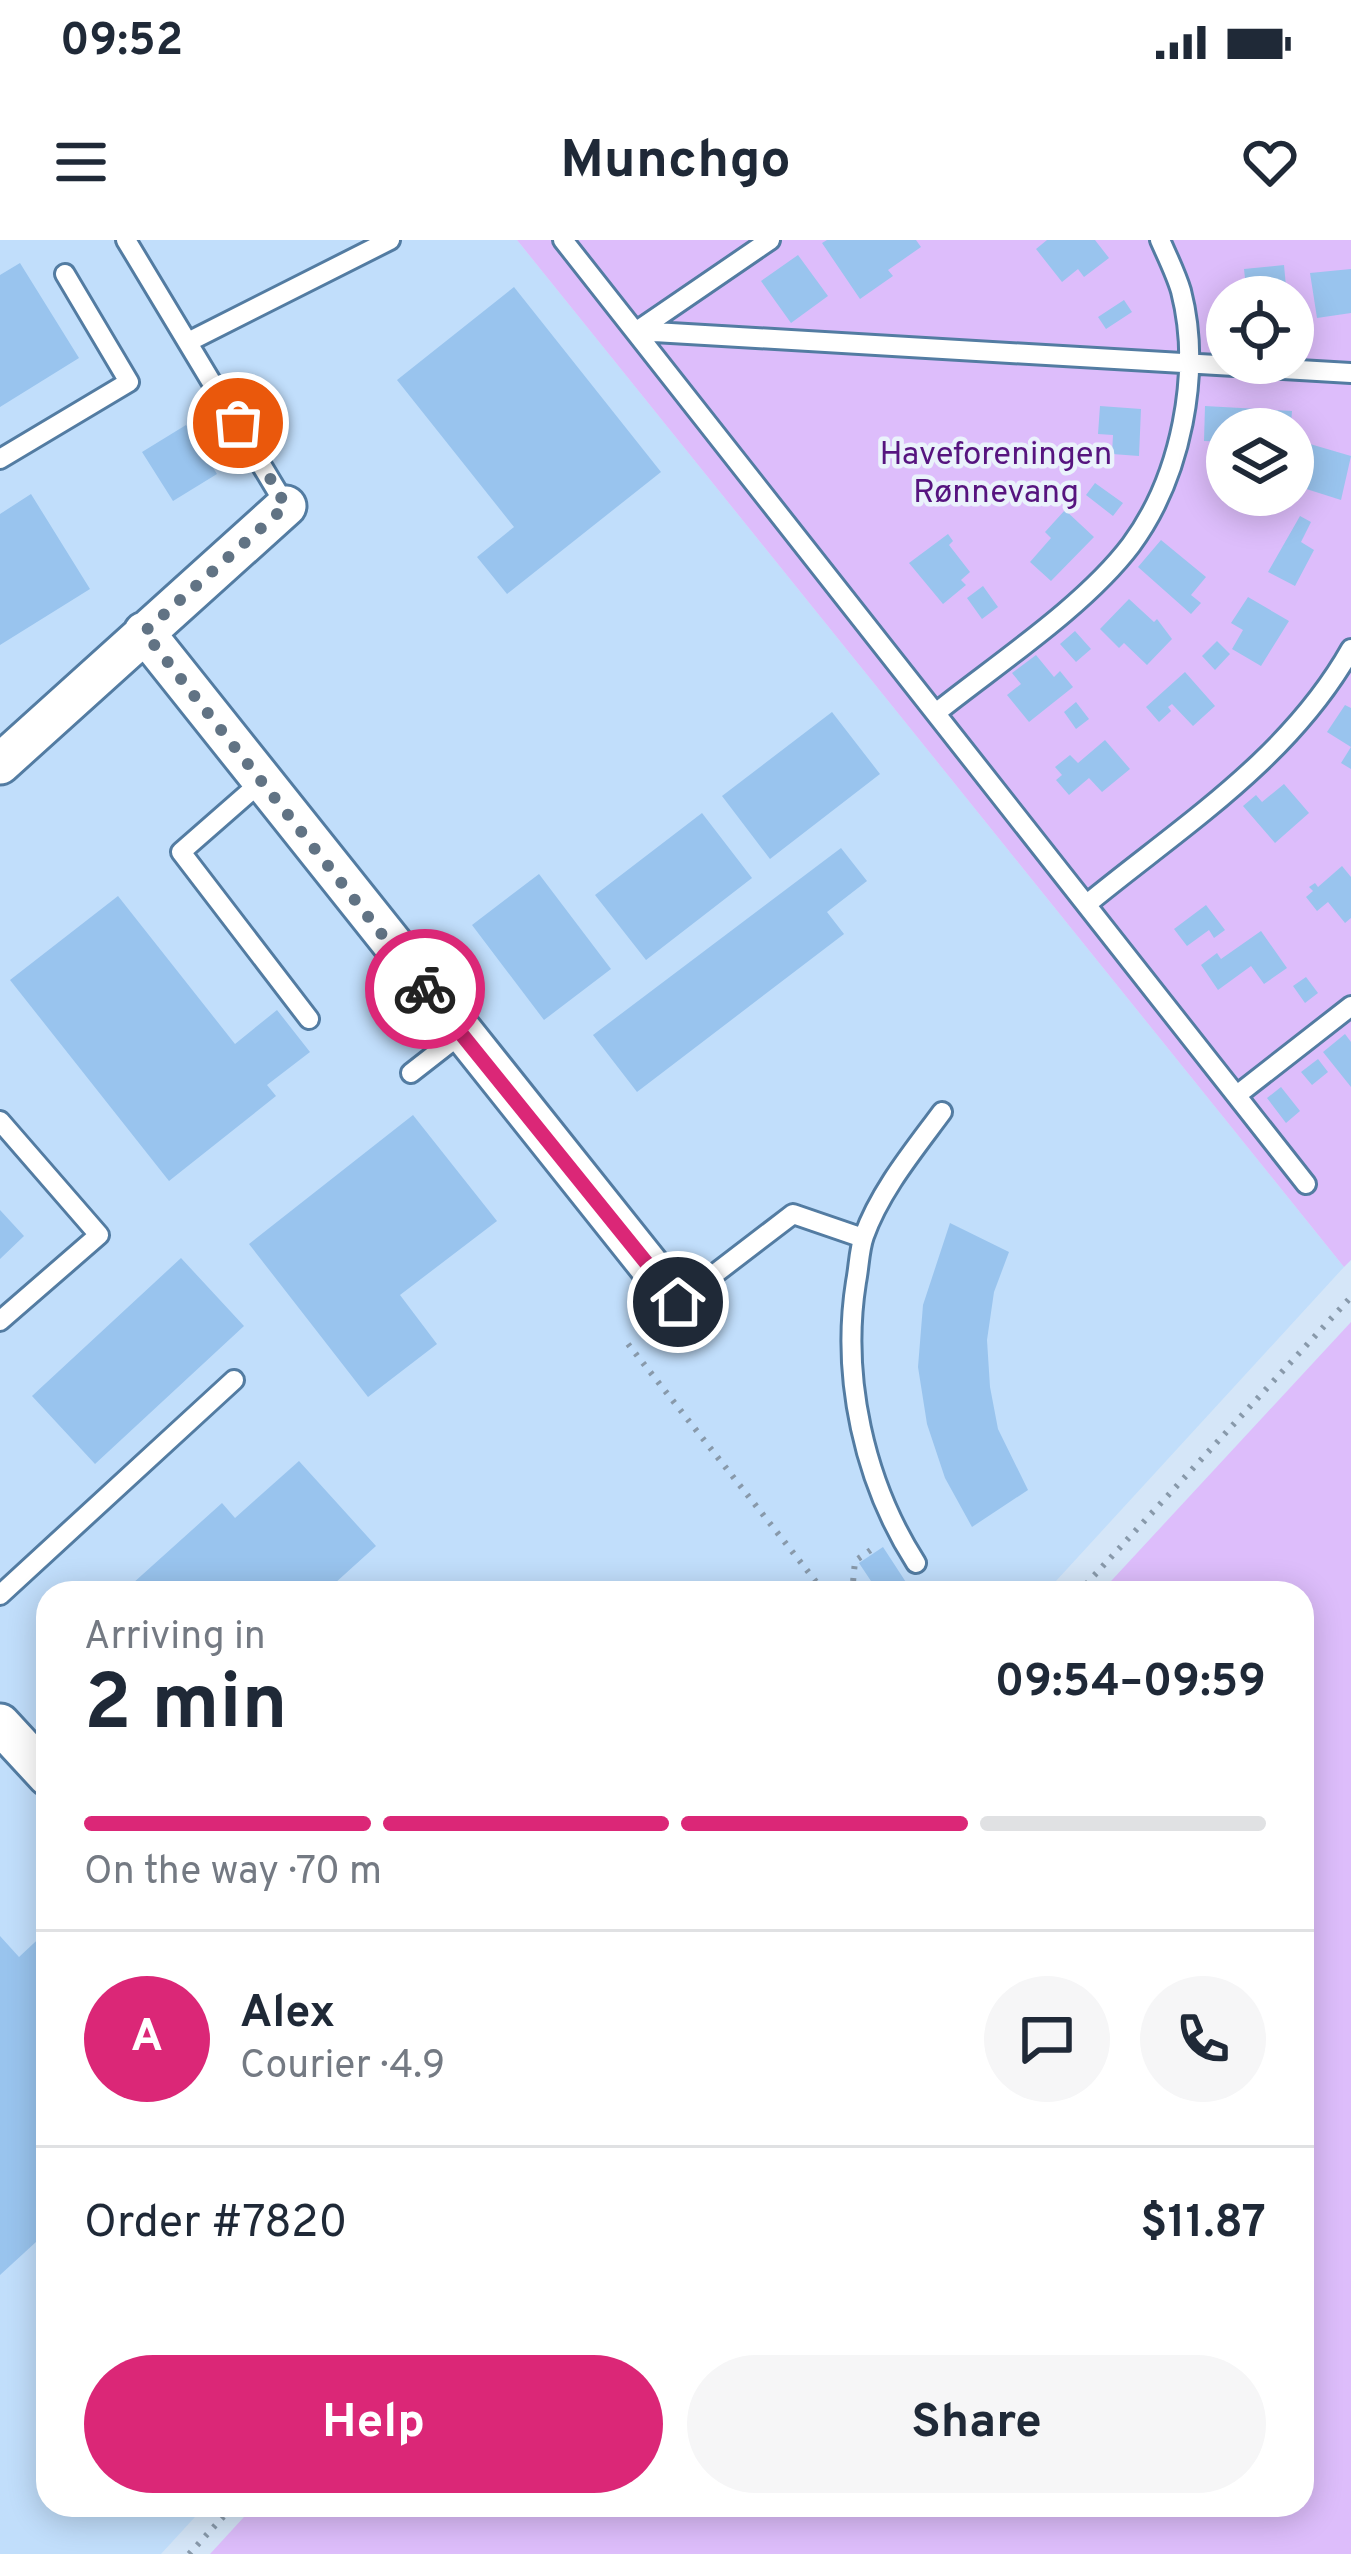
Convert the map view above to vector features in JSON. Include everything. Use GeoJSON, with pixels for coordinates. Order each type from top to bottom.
{"type":"FeatureCollection","features":[{"type":"Feature","properties":{"kind":"street"},"geometry":{"type":"LineString","coordinates":[[0,764],[286,506]]}},
{"type":"Feature","properties":{"kind":"street"},"geometry":{"type":"LineString","coordinates":[[144,632],[678,1302]]}},
{"type":"Feature","properties":{"kind":"street"},"geometry":{"type":"LineString","coordinates":[[0,1724],[36,1763]]}},
{"type":"Feature","properties":{"kind":"lane"},"geometry":{"type":"LineString","coordinates":[[127,240],[286,506]]}},
{"type":"Feature","properties":{"kind":"lane"},"geometry":{"type":"LineString","coordinates":[[563,240],[1306,1184]]}},
{"type":"Feature","properties":{"kind":"lane"},"geometry":{"type":"LineString","coordinates":[[637,331],[770,240]]}},
{"type":"Feature","properties":{"kind":"lane"},"geometry":{"type":"LineString","coordinates":[[937,712],[1056,616],[1131,544],[1154,504],[1180,440],[1187,364],[1187,324],[1180,289],[1160,240]]}},
{"type":"Feature","properties":{"kind":"lane"},"geometry":{"type":"LineString","coordinates":[[190,341],[380,242]]}},
{"type":"Feature","properties":{"kind":"lane"},"geometry":{"type":"LineString","coordinates":[[0,459],[128,382],[65,274]]}},
{"type":"Feature","properties":{"kind":"lane"},"geometry":{"type":"LineString","coordinates":[[637,331],[1351,374]]}},
{"type":"Feature","properties":{"kind":"lane"},"geometry":{"type":"LineString","coordinates":[[1087,904],[1266,759],[1300,725],[1351,649]]}},
{"type":"Feature","properties":{"kind":"lane"},"geometry":{"type":"LineString","coordinates":[[261,782],[181,852],[309,1019]]}},
{"type":"Feature","properties":{"kind":"lane"},"geometry":{"type":"LineString","coordinates":[[1237,1095],[1351,1006]]}},
{"type":"Feature","properties":{"kind":"lane"},"geometry":{"type":"LineString","coordinates":[[411,1073],[461,1034]]}},
{"type":"Feature","properties":{"kind":"lane"},"geometry":{"type":"LineString","coordinates":[[916,1563],[896,1532],[868,1462],[849,1325],[863,1238],[897,1173],[942,1112]]}},
{"type":"Feature","properties":{"kind":"lane"},"geometry":{"type":"LineString","coordinates":[[0,1121],[99,1235],[0,1321]]}},
{"type":"Feature","properties":{"kind":"lane"},"geometry":{"type":"LineString","coordinates":[[678,1302],[793,1214],[863,1238]]}},
{"type":"Feature","properties":{"kind":"lane"},"geometry":{"type":"LineString","coordinates":[[0,1595],[234,1380]]}},
{"type":"Feature","properties":{"kind":"path"},"geometry":{"type":"LineString","coordinates":[[1089,1581],[1351,1298]]}},
{"type":"Feature","properties":{"kind":"path"},"geometry":{"type":"LineString","coordinates":[[628,1344],[816,1581]]}},
{"type":"Feature","properties":{"kind":"path"},"geometry":{"type":"LineString","coordinates":[[853,1581],[855,1561],[896,1532]]}},
{"type":"Feature","properties":{"kind":"path"},"geometry":{"type":"LineString","coordinates":[[189,2554],[223,2517]]}},
{"type":"Feature","properties":{"kind":"shaded area"},"geometry":{"type":"Polygon","coordinates":[[[0,240],[517,240],[1344,1267],[1056,1581],[36,1581],[36,2517],[195,2517],[161,2554],[0,2554],[0,240]]]}},
{"type":"Feature","properties":{"kind":"green space","name":"Haveforeningen Rønnevang"},"geometry":{"type":"Polygon","coordinates":[[[517,240],[1351,240],[1351,1260],[1344,1267],[517,240]]]}},
{"type":"Feature","properties":{"kind":"green space"},"geometry":{"type":"Polygon","coordinates":[[[1351,1322],[1351,2554],[210,2554],[244,2517],[1314,2517],[1314,1581],[1111,1581],[1351,1322]]]}},
{"type":"Feature","properties":{"kind":"building"},"geometry":{"type":"Polygon","coordinates":[[[916,240],[921,247],[888,270],[893,276],[860,299],[822,243],[916,240]]]}},
{"type":"Feature","properties":{"kind":"building"},"geometry":{"type":"Polygon","coordinates":[[[1047,240],[1095,240],[1109,258],[1084,277],[1078,269],[1062,282],[1036,249],[1047,240]]]}},
{"type":"Feature","properties":{"kind":"building"},"geometry":{"type":"Polygon","coordinates":[[[798,255],[828,296],[791,323],[761,281],[798,255]]]}},
{"type":"Feature","properties":{"kind":"building"},"geometry":{"type":"Polygon","coordinates":[[[20,263],[79,358],[0,407],[0,275],[20,263]]]}},
{"type":"Feature","properties":{"kind":"building"},"geometry":{"type":"Polygon","coordinates":[[[1284,265],[1285,276],[1245,276],[1244,269],[1284,265]]]}},
{"type":"Feature","properties":{"kind":"building"},"geometry":{"type":"Polygon","coordinates":[[[1351,269],[1351,313],[1317,318],[1310,273],[1351,269]]]}},
{"type":"Feature","properties":{"kind":"building"},"geometry":{"type":"Polygon","coordinates":[[[514,287],[661,472],[507,594],[477,557],[514,527],[397,380],[514,287]]]}},
{"type":"Feature","properties":{"kind":"building"},"geometry":{"type":"Polygon","coordinates":[[[1124,300],[1132,312],[1106,329],[1098,317],[1124,300]]]}},
{"type":"Feature","properties":{"kind":"building"},"geometry":{"type":"Polygon","coordinates":[[[1100,406],[1141,409],[1139,456],[1112,454],[1113,435],[1098,434],[1100,406]]]}},
{"type":"Feature","properties":{"kind":"building"},"geometry":{"type":"Polygon","coordinates":[[[186,425],[217,474],[173,501],[142,452],[186,425]]]}},
{"type":"Feature","properties":{"kind":"building"},"geometry":{"type":"Polygon","coordinates":[[[1314,445],[1351,456],[1341,500],[1314,491],[1314,445]]]}},
{"type":"Feature","properties":{"kind":"building"},"geometry":{"type":"Polygon","coordinates":[[[1095,483],[1123,503],[1113,516],[1086,495],[1095,483]]]}},
{"type":"Feature","properties":{"kind":"building"},"geometry":{"type":"Polygon","coordinates":[[[31,494],[90,589],[0,645],[0,514],[31,494]]]}},
{"type":"Feature","properties":{"kind":"building"},"geometry":{"type":"Polygon","coordinates":[[[1065,510],[1094,537],[1051,581],[1030,562],[1051,538],[1045,532],[1065,510]]]}},
{"type":"Feature","properties":{"kind":"building"},"geometry":{"type":"Polygon","coordinates":[[[1300,516],[1311,522],[1301,542],[1314,550],[1295,586],[1268,572],[1300,516]]]}},
{"type":"Feature","properties":{"kind":"building"},"geometry":{"type":"Polygon","coordinates":[[[948,534],[953,541],[949,545],[970,572],[961,580],[966,585],[943,604],[909,563],[948,534]]]}},
{"type":"Feature","properties":{"kind":"building"},"geometry":{"type":"Polygon","coordinates":[[[1161,540],[1206,577],[1191,595],[1201,603],[1191,614],[1138,567],[1161,540]]]}},
{"type":"Feature","properties":{"kind":"building"},"geometry":{"type":"Polygon","coordinates":[[[983,586],[998,607],[982,619],[967,598],[983,586]]]}},
{"type":"Feature","properties":{"kind":"building"},"geometry":{"type":"Polygon","coordinates":[[[1248,597],[1289,621],[1261,666],[1232,649],[1243,630],[1231,623],[1248,597]]]}},
{"type":"Feature","properties":{"kind":"building"},"geometry":{"type":"Polygon","coordinates":[[[1129,599],[1154,622],[1157,619],[1172,639],[1147,665],[1100,629],[1129,599]]]}},
{"type":"Feature","properties":{"kind":"building"},"geometry":{"type":"Polygon","coordinates":[[[1075,631],[1091,649],[1076,662],[1060,644],[1075,631]]]}},
{"type":"Feature","properties":{"kind":"building"},"geometry":{"type":"Polygon","coordinates":[[[1217,641],[1230,654],[1215,670],[1202,656],[1217,641]]]}},
{"type":"Feature","properties":{"kind":"building"},"geometry":{"type":"Polygon","coordinates":[[[1036,655],[1054,677],[1060,671],[1073,687],[1029,722],[1007,695],[1021,684],[1012,673],[1036,655]]]}},
{"type":"Feature","properties":{"kind":"building"},"geometry":{"type":"Polygon","coordinates":[[[1185,672],[1215,706],[1193,726],[1172,704],[1159,722],[1146,707],[1185,672]]]}},
{"type":"Feature","properties":{"kind":"building"},"geometry":{"type":"Polygon","coordinates":[[[1076,702],[1089,719],[1076,729],[1064,712],[1076,702]]]}},
{"type":"Feature","properties":{"kind":"building"},"geometry":{"type":"Polygon","coordinates":[[[1345,705],[1351,708],[1351,747],[1327,732],[1345,705]]]}},
{"type":"Feature","properties":{"kind":"building"},"geometry":{"type":"Polygon","coordinates":[[[832,712],[880,774],[770,859],[722,796],[832,712]]]}},
{"type":"Feature","properties":{"kind":"building"},"geometry":{"type":"Polygon","coordinates":[[[1105,740],[1130,769],[1102,792],[1089,778],[1069,795],[1056,780],[1062,775],[1055,767],[1070,755],[1078,763],[1105,740]]]}},
{"type":"Feature","properties":{"kind":"building"},"geometry":{"type":"Polygon","coordinates":[[[1351,747],[1351,769],[1341,763],[1351,747]]]}},
{"type":"Feature","properties":{"kind":"building"},"geometry":{"type":"Polygon","coordinates":[[[1284,784],[1309,813],[1275,843],[1243,806],[1256,795],[1262,802],[1284,784]]]}},
{"type":"Feature","properties":{"kind":"building"},"geometry":{"type":"Polygon","coordinates":[[[702,813],[752,878],[646,960],[595,895],[702,813]]]}},
{"type":"Feature","properties":{"kind":"building"},"geometry":{"type":"Polygon","coordinates":[[[841,848],[867,881],[827,912],[844,934],[637,1092],[593,1035],[841,848]]]}},
{"type":"Feature","properties":{"kind":"building"},"geometry":{"type":"Polygon","coordinates":[[[1342,866],[1351,877],[1351,918],[1345,923],[1328,902],[1317,911],[1306,897],[1313,891],[1309,887],[1315,883],[1318,887],[1342,866]]]}},
{"type":"Feature","properties":{"kind":"building"},"geometry":{"type":"Polygon","coordinates":[[[539,874],[611,969],[544,1020],[472,925],[539,874]]]}},
{"type":"Feature","properties":{"kind":"building"},"geometry":{"type":"Polygon","coordinates":[[[118,896],[235,1044],[277,1010],[310,1052],[267,1085],[276,1096],[169,1181],[10,980],[118,896]]]}},
{"type":"Feature","properties":{"kind":"building"},"geometry":{"type":"Polygon","coordinates":[[[1206,905],[1225,930],[1214,938],[1209,930],[1187,946],[1174,929],[1206,905]]]}},
{"type":"Feature","properties":{"kind":"building"},"geometry":{"type":"Polygon","coordinates":[[[1261,931],[1287,968],[1264,984],[1251,966],[1218,990],[1201,965],[1217,953],[1221,959],[1261,931]]]}},
{"type":"Feature","properties":{"kind":"building"},"geometry":{"type":"Polygon","coordinates":[[[1306,977],[1318,993],[1305,1003],[1293,986],[1306,977]]]}},
{"type":"Feature","properties":{"kind":"building"},"geometry":{"type":"Polygon","coordinates":[[[1345,1034],[1351,1042],[1351,1087],[1323,1052],[1345,1034]]]}},
{"type":"Feature","properties":{"kind":"building"},"geometry":{"type":"Polygon","coordinates":[[[1318,1059],[1328,1072],[1312,1085],[1301,1072],[1318,1059]]]}},
{"type":"Feature","properties":{"kind":"building"},"geometry":{"type":"Polygon","coordinates":[[[1281,1087],[1300,1111],[1286,1123],[1267,1098],[1281,1087]]]}},
{"type":"Feature","properties":{"kind":"building"},"geometry":{"type":"Polygon","coordinates":[[[413,1115],[497,1221],[400,1295],[437,1344],[368,1397],[249,1244],[413,1115]]]}},
{"type":"Feature","properties":{"kind":"building"},"geometry":{"type":"Polygon","coordinates":[[[0,1210],[24,1236],[0,1259],[0,1210]]]}},
{"type":"Feature","properties":{"kind":"building"},"geometry":{"type":"Polygon","coordinates":[[[950,1223],[1009,1252],[994,1292],[987,1340],[990,1387],[998,1429],[1028,1490],[972,1527],[945,1478],[927,1424],[918,1367],[923,1305],[950,1223]]]}},
{"type":"Feature","properties":{"kind":"building"},"geometry":{"type":"Polygon","coordinates":[[[181,1258],[244,1326],[95,1464],[32,1396],[181,1258]]]}},
{"type":"Feature","properties":{"kind":"building"},"geometry":{"type":"Polygon","coordinates":[[[299,1461],[376,1546],[337,1581],[135,1581],[222,1503],[235,1518],[299,1461]]]}},
{"type":"Feature","properties":{"kind":"building"},"geometry":{"type":"Polygon","coordinates":[[[883,1547],[905,1581],[871,1581],[859,1563],[883,1547]]]}},
{"type":"Feature","properties":{"kind":"building"},"geometry":{"type":"Polygon","coordinates":[[[0,1936],[19,1957],[36,1941],[36,2242],[0,2275],[0,1936]]]}},
{"type":"Feature","properties":{"kind":"way so far"},"geometry":{"type":"LineString","coordinates":[[238,423],[286,506],[144,632],[425,989]]}},
{"type":"Feature","properties":{"kind":"route"},"geometry":{"type":"LineString","coordinates":[[425,989],[678,1302]]}}]}
